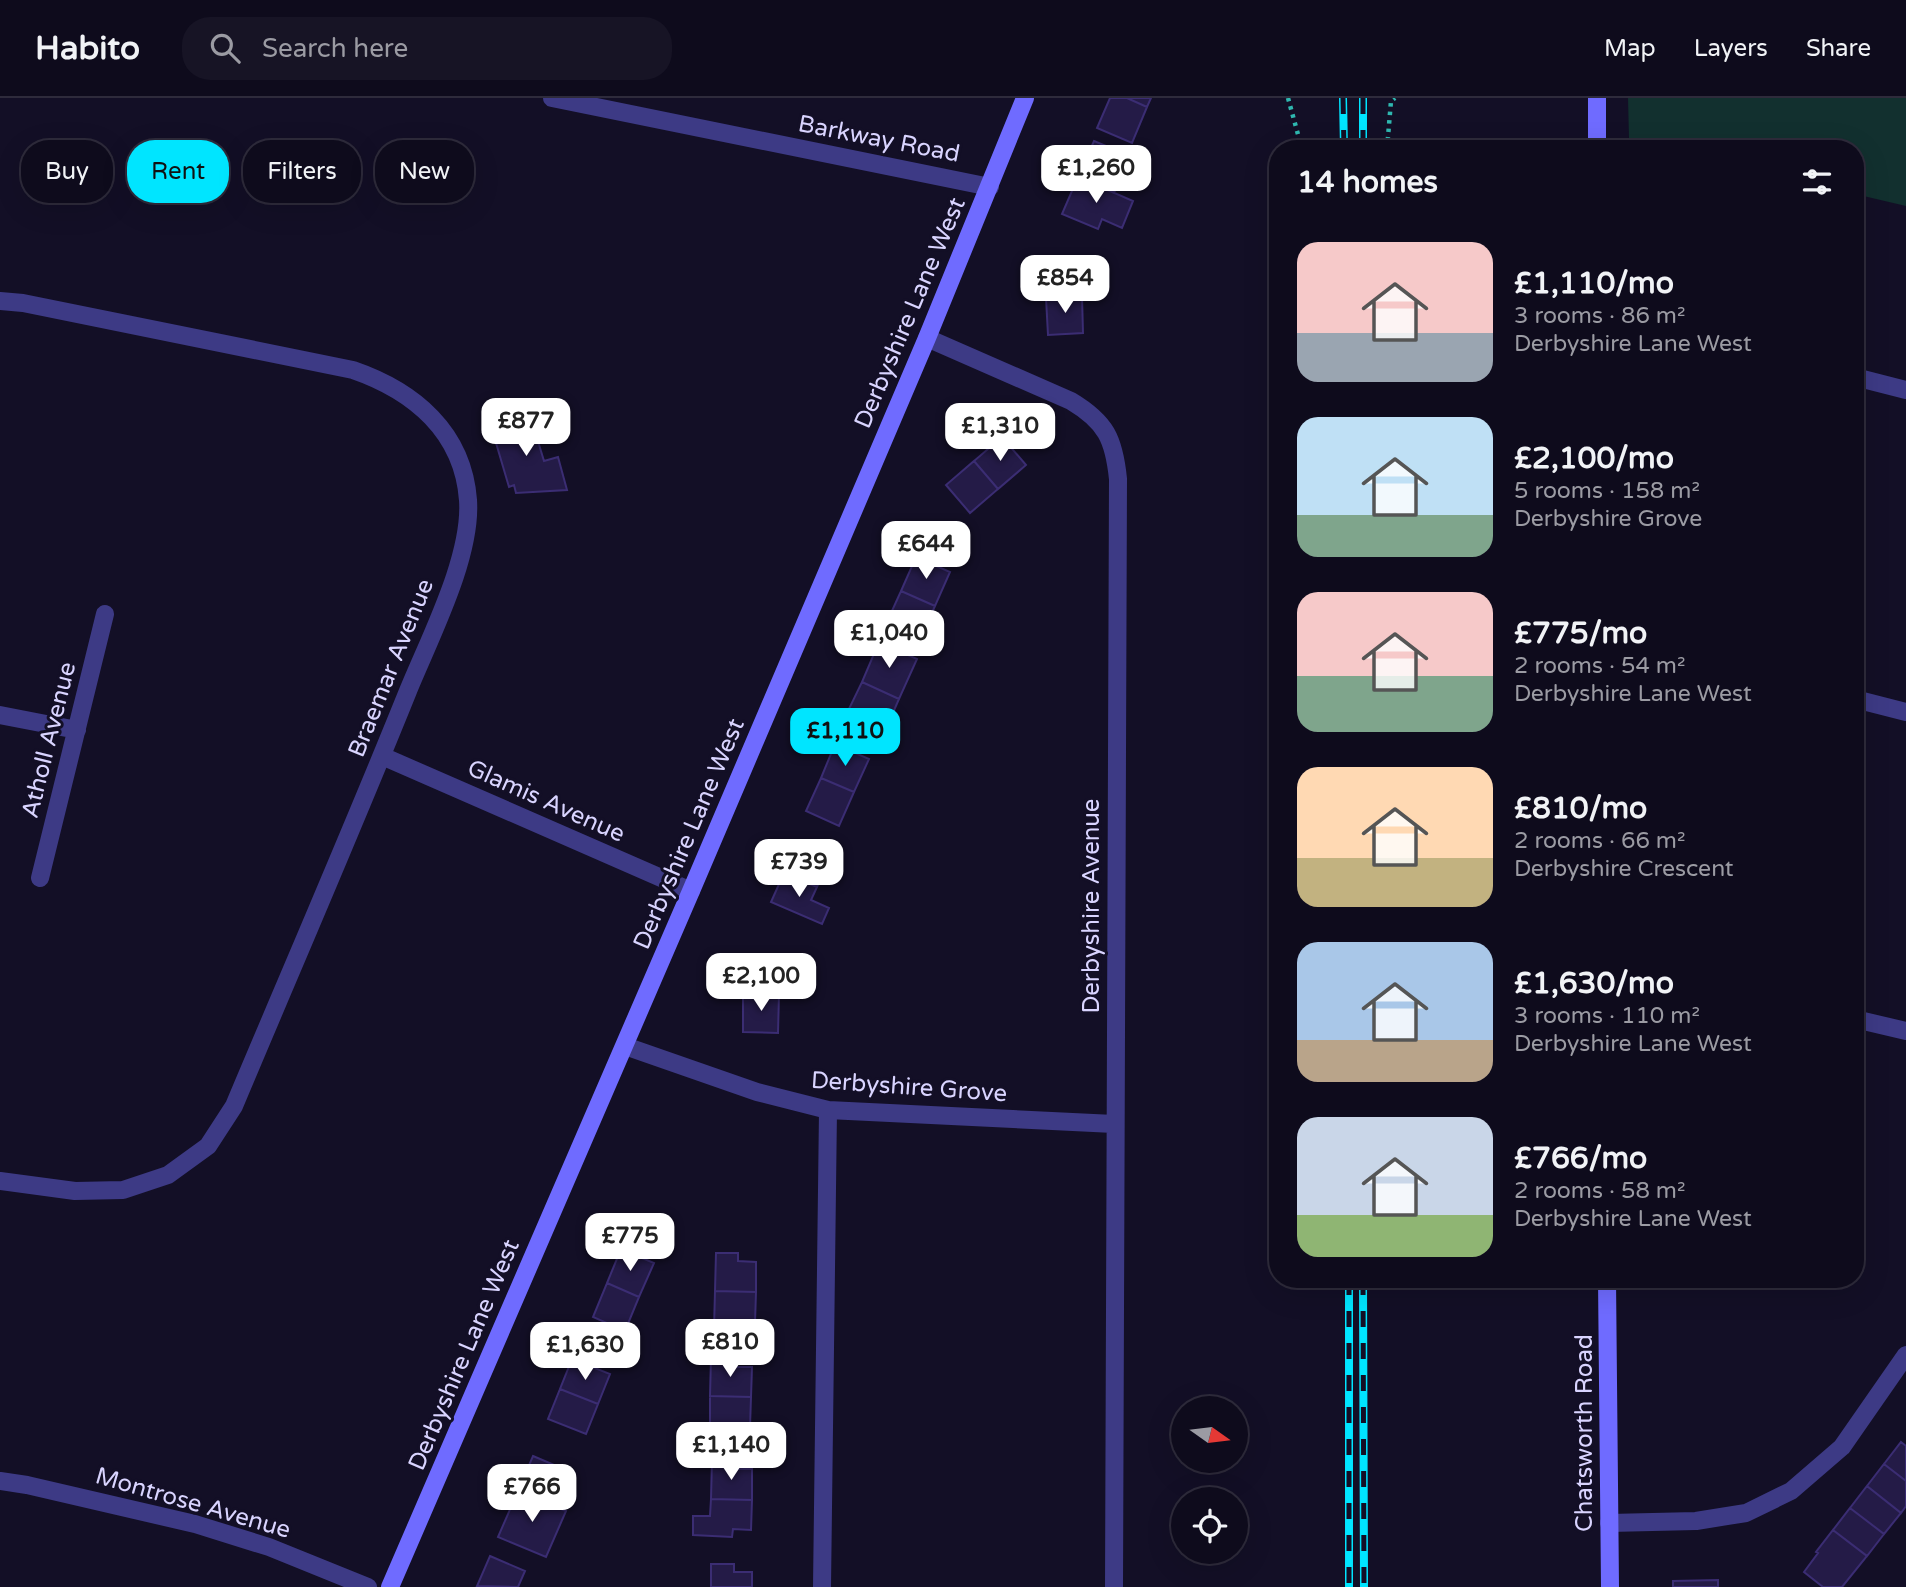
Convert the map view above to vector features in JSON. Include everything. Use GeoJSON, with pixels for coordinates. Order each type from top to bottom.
{"type":"FeatureCollection","features":[{"type":"Feature","properties":{"kind":"street","name":"Barkway Road"},"geometry":{"type":"LineString","coordinates":[[552,98],[990,187]]}},
{"type":"Feature","properties":{"kind":"street","name":"Derbyshire Lane West"},"geometry":{"type":"LineString","coordinates":[[390,1587],[625,1046],[927,338],[1025,98]]}},
{"type":"Feature","properties":{"kind":"street"},"geometry":{"type":"LineString","coordinates":[[1597,98],[1597,140]]}},
{"type":"Feature","properties":{"kind":"street","name":"Braemar Avenue"},"geometry":{"type":"LineString","coordinates":[[0,301],[23,303],[353,370],[382,380],[429,414],[449,439],[462,469],[468,499],[468,533],[457,569],[382,756],[234,1106],[208,1146],[168,1175],[123,1190],[75,1191],[0,1181]]}},
{"type":"Feature","properties":{"kind":"street","name":"Derbyshire Avenue"},"geometry":{"type":"LineString","coordinates":[[927,338],[1071,401],[1092,414],[1107,431],[1115,453],[1118,493],[1114,1587]]}},
{"type":"Feature","properties":{"kind":"street"},"geometry":{"type":"LineString","coordinates":[[1864,379],[1906,390]]}},
{"type":"Feature","properties":{"kind":"street","name":"Atholl Avenue"},"geometry":{"type":"LineString","coordinates":[[40,878],[105,614]]}},
{"type":"Feature","properties":{"kind":"street"},"geometry":{"type":"LineString","coordinates":[[1864,701],[1906,712]]}},
{"type":"Feature","properties":{"kind":"street"},"geometry":{"type":"LineString","coordinates":[[0,715],[77,730]]}},
{"type":"Feature","properties":{"kind":"street","name":"Glamis Avenue"},"geometry":{"type":"LineString","coordinates":[[382,756],[691,891]]}},
{"type":"Feature","properties":{"kind":"street"},"geometry":{"type":"LineString","coordinates":[[1864,1021],[1906,1031]]}},
{"type":"Feature","properties":{"kind":"street","name":"Derbyshire Grove"},"geometry":{"type":"LineString","coordinates":[[625,1046],[757,1091],[828,1110],[1114,1125]]}},
{"type":"Feature","properties":{"kind":"street"},"geometry":{"type":"LineString","coordinates":[[822,1587],[828,1110]]}},
{"type":"Feature","properties":{"kind":"street","name":"Chatsworth Road"},"geometry":{"type":"LineString","coordinates":[[1607,1288],[1610,1587]]}},
{"type":"Feature","properties":{"kind":"street"},"geometry":{"type":"LineString","coordinates":[[1609,1523],[1696,1521],[1746,1513],[1791,1491],[1842,1447],[1906,1355]]}},
{"type":"Feature","properties":{"kind":"street","name":"Montrose Avenue"},"geometry":{"type":"LineString","coordinates":[[0,1481],[195,1524],[270,1547],[368,1587]]}},
{"type":"Feature","properties":{"kind":"path"},"geometry":{"type":"LineString","coordinates":[[1288,98],[1300,140]]}},
{"type":"Feature","properties":{"kind":"path"},"geometry":{"type":"LineString","coordinates":[[1388,140],[1391,101],[1395,98]]}},
{"type":"Feature","properties":{"kind":"green space"},"geometry":{"type":"Polygon","coordinates":[[[1628,98],[1906,98],[1906,206],[1864,196],[1864,140],[1629,138],[1628,98]]]}},
{"type":"Feature","properties":{"kind":"building"},"geometry":{"type":"Polygon","coordinates":[[[1110,98],[1127,98],[1147,107],[1132,143],[1097,128],[1110,98]]]}},
{"type":"Feature","properties":{"kind":"building"},"geometry":{"type":"Polygon","coordinates":[[[1127,98],[1151,98],[1147,107],[1127,98]]]}},
{"type":"Feature","properties":{"kind":"building"},"geometry":{"type":"Polygon","coordinates":[[[1094,141],[1130,156],[1114,193],[1078,177],[1094,141]]]}},
{"type":"Feature","properties":{"kind":"building"},"geometry":{"type":"Polygon","coordinates":[[[1078,177],[1133,201],[1122,228],[1102,219],[1098,229],[1062,214],[1078,177]]]}},
{"type":"Feature","properties":{"kind":"building"},"geometry":{"type":"Polygon","coordinates":[[[1100,258],[1101,276],[1096,276],[1097,295],[1046,298],[1045,261],[1100,258]]]}},
{"type":"Feature","properties":{"kind":"building"},"geometry":{"type":"Polygon","coordinates":[[[1082,296],[1083,333],[1048,335],[1046,298],[1082,296]]]}},
{"type":"Feature","properties":{"kind":"building"},"geometry":{"type":"Polygon","coordinates":[[[530,415],[544,461],[558,457],[567,490],[516,493],[514,485],[509,487],[491,426],[530,415]]]}},
{"type":"Feature","properties":{"kind":"building"},"geometry":{"type":"Polygon","coordinates":[[[1002,437],[1026,465],[998,489],[974,461],[1002,437]]]}},
{"type":"Feature","properties":{"kind":"building"},"geometry":{"type":"Polygon","coordinates":[[[974,461],[998,489],[970,513],[946,485],[974,461]]]}},
{"type":"Feature","properties":{"kind":"building"},"geometry":{"type":"Polygon","coordinates":[[[916,557],[950,572],[935,606],[901,591],[916,557]]]}},
{"type":"Feature","properties":{"kind":"building"},"geometry":{"type":"Polygon","coordinates":[[[901,591],[935,606],[920,640],[886,624],[901,591]]]}},
{"type":"Feature","properties":{"kind":"building"},"geometry":{"type":"Polygon","coordinates":[[[879,642],[917,659],[899,699],[862,682],[879,642]]]}},
{"type":"Feature","properties":{"kind":"building"},"geometry":{"type":"Polygon","coordinates":[[[862,682],[899,699],[885,731],[847,713],[862,682]]]}},
{"type":"Feature","properties":{"kind":"building"},"geometry":{"type":"Polygon","coordinates":[[[835,744],[869,759],[854,792],[821,778],[835,744]]]}},
{"type":"Feature","properties":{"kind":"building"},"geometry":{"type":"Polygon","coordinates":[[[821,778],[854,792],[839,826],[806,811],[821,778]]]}},
{"type":"Feature","properties":{"kind":"building"},"geometry":{"type":"Polygon","coordinates":[[[797,843],[830,857],[817,887],[784,873],[797,843]]]}},
{"type":"Feature","properties":{"kind":"building"},"geometry":{"type":"Polygon","coordinates":[[[784,873],[817,887],[811,900],[829,908],[822,924],[771,902],[784,873]]]}},
{"type":"Feature","properties":{"kind":"building"},"geometry":{"type":"Polygon","coordinates":[[[744,954],[779,955],[779,994],[743,993],[744,954]]]}},
{"type":"Feature","properties":{"kind":"building"},"geometry":{"type":"Polygon","coordinates":[[[743,993],[779,994],[778,1033],[743,1032],[743,993]]]}},
{"type":"Feature","properties":{"kind":"building"},"geometry":{"type":"Polygon","coordinates":[[[621,1249],[654,1263],[639,1297],[607,1283],[621,1249]]]}},
{"type":"Feature","properties":{"kind":"building"},"geometry":{"type":"Polygon","coordinates":[[[716,1253],[738,1253],[738,1261],[756,1262],[756,1292],[715,1291],[716,1253]]]}},
{"type":"Feature","properties":{"kind":"building"},"geometry":{"type":"Polygon","coordinates":[[[607,1283],[639,1297],[625,1331],[593,1317],[607,1283]]]}},
{"type":"Feature","properties":{"kind":"building"},"geometry":{"type":"Polygon","coordinates":[[[715,1291],[756,1292],[755,1323],[737,1322],[736,1330],[714,1329],[715,1291]]]}},
{"type":"Feature","properties":{"kind":"building"},"geometry":{"type":"Polygon","coordinates":[[[711,1358],[733,1358],[733,1367],[752,1367],[751,1397],[710,1396],[711,1358]]]}},
{"type":"Feature","properties":{"kind":"building"},"geometry":{"type":"Polygon","coordinates":[[[572,1359],[610,1374],[598,1404],[560,1389],[572,1359]]]}},
{"type":"Feature","properties":{"kind":"building"},"geometry":{"type":"Polygon","coordinates":[[[560,1389],[598,1404],[586,1434],[548,1419],[560,1389]]]}},
{"type":"Feature","properties":{"kind":"building"},"geometry":{"type":"Polygon","coordinates":[[[710,1396],[751,1397],[750,1427],[732,1427],[732,1442],[700,1441],[701,1423],[710,1423],[710,1396]]]}},
{"type":"Feature","properties":{"kind":"building"},"geometry":{"type":"Polygon","coordinates":[[[1901,1442],[1906,1446],[1906,1481],[1884,1464],[1901,1442]]]}},
{"type":"Feature","properties":{"kind":"building"},"geometry":{"type":"Polygon","coordinates":[[[533,1456],[566,1470],[551,1505],[518,1491],[533,1456]]]}},
{"type":"Feature","properties":{"kind":"building"},"geometry":{"type":"Polygon","coordinates":[[[712,1460],[734,1461],[734,1469],[752,1469],[752,1500],[711,1499],[712,1460]]]}},
{"type":"Feature","properties":{"kind":"building"},"geometry":{"type":"Polygon","coordinates":[[[1884,1464],[1906,1481],[1906,1506],[1901,1513],[1867,1486],[1884,1464]]]}},
{"type":"Feature","properties":{"kind":"building"},"geometry":{"type":"Polygon","coordinates":[[[1867,1486],[1901,1513],[1884,1534],[1850,1508],[1867,1486]]]}},
{"type":"Feature","properties":{"kind":"building"},"geometry":{"type":"Polygon","coordinates":[[[518,1491],[566,1511],[546,1557],[498,1537],[518,1491]]]}},
{"type":"Feature","properties":{"kind":"building"},"geometry":{"type":"Polygon","coordinates":[[[711,1499],[752,1500],[751,1530],[733,1529],[732,1537],[693,1535],[693,1516],[710,1516],[711,1499]]]}},
{"type":"Feature","properties":{"kind":"building"},"geometry":{"type":"Polygon","coordinates":[[[1850,1508],[1884,1534],[1867,1556],[1833,1530],[1850,1508]]]}},
{"type":"Feature","properties":{"kind":"building"},"geometry":{"type":"Polygon","coordinates":[[[1833,1530],[1867,1556],[1842,1587],[1823,1587],[1804,1572],[1833,1530]]]}},
{"type":"Feature","properties":{"kind":"building"},"geometry":{"type":"Polygon","coordinates":[[[490,1556],[525,1571],[518,1587],[477,1586],[490,1556]]]}},
{"type":"Feature","properties":{"kind":"building"},"geometry":{"type":"Polygon","coordinates":[[[711,1564],[734,1564],[734,1572],[752,1572],[752,1587],[711,1587],[711,1564]]]}},
{"type":"Feature","properties":{"kind":"building"},"geometry":{"type":"Polygon","coordinates":[[[1718,1580],[1718,1587],[1673,1587],[1673,1581],[1718,1580]]]}},
{"type":"Feature","properties":{"kind":"railway"},"geometry":{"type":"LineString","coordinates":[[1343,98],[1344,140]]}},
{"type":"Feature","properties":{"kind":"railway"},"geometry":{"type":"LineString","coordinates":[[1363,98],[1363,140]]}},
{"type":"Feature","properties":{"kind":"railway"},"geometry":{"type":"LineString","coordinates":[[1349,1288],[1349,1587]]}},
{"type":"Feature","properties":{"kind":"railway"},"geometry":{"type":"LineString","coordinates":[[1363,1288],[1364,1587]]}}]}
